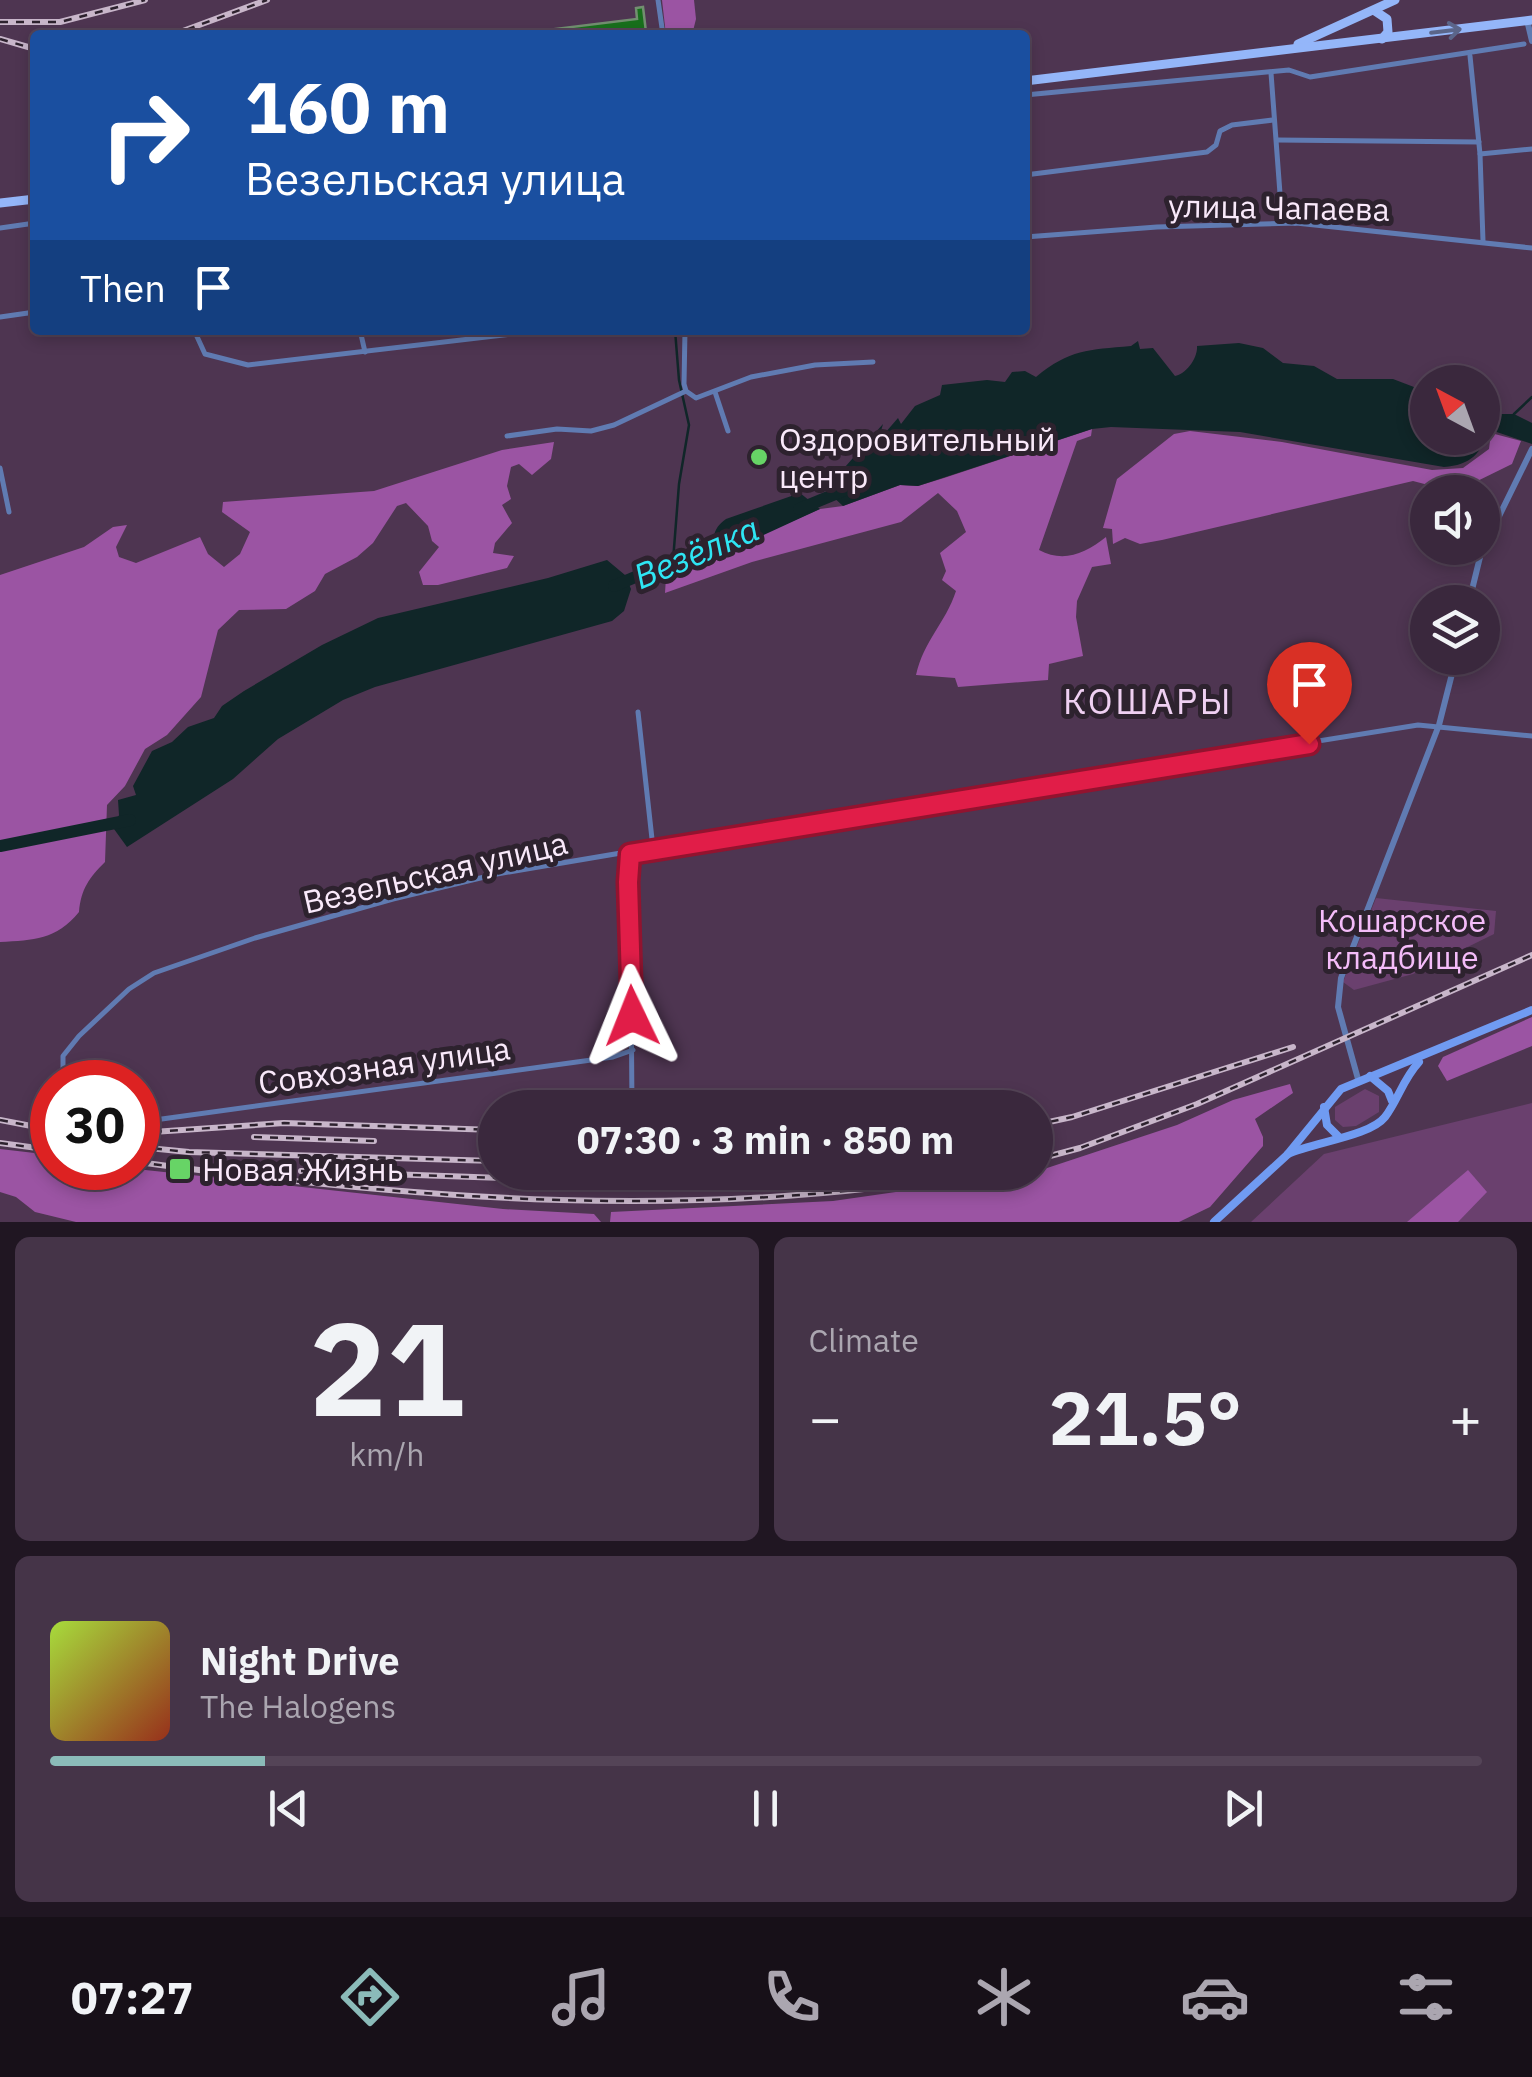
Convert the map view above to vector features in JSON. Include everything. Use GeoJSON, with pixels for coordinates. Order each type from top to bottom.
{"type":"FeatureCollection","features":[{"type":"Feature","properties":{"kind":"main road"},"geometry":{"type":"LineString","coordinates":[[1286,48],[1395,0]]}},
{"type":"Feature","properties":{"kind":"main road"},"geometry":{"type":"LineString","coordinates":[[1373,12],[1388,19],[1388,32],[1382,39]]}},
{"type":"Feature","properties":{"kind":"main road"},"geometry":{"type":"LineString","coordinates":[[1366,41],[1362,26],[1373,12]]}},
{"type":"Feature","properties":{"kind":"main road"},"geometry":{"type":"LineString","coordinates":[[1030,80],[1530,20]]}},
{"type":"Feature","properties":{"kind":"main road"},"geometry":{"type":"LineString","coordinates":[[0,203],[30,200]]}},
{"type":"Feature","properties":{"kind":"main road"},"geometry":{"type":"LineString","coordinates":[[1214,1222],[1287,1155],[1341,1089],[1532,1010]]}},
{"type":"Feature","properties":{"kind":"main road"},"geometry":{"type":"LineString","coordinates":[[1287,1155],[1338,1136],[1370,1130],[1384,1118],[1422,1058]]}},
{"type":"Feature","properties":{"kind":"main road"},"geometry":{"type":"LineString","coordinates":[[1370,1076],[1388,1091],[1392,1100]]}},
{"type":"Feature","properties":{"kind":"main road"},"geometry":{"type":"LineString","coordinates":[[1324,1107],[1327,1125],[1338,1136]]}},
{"type":"Feature","properties":{"kind":"street"},"geometry":{"type":"LineString","coordinates":[[658,0],[662,30]]}},
{"type":"Feature","properties":{"kind":"street"},"geometry":{"type":"LineString","coordinates":[[1030,95],[1289,70],[1310,77],[1470,56],[1528,43],[1530,20]]}},
{"type":"Feature","properties":{"kind":"street"},"geometry":{"type":"LineString","coordinates":[[1470,56],[1480,154],[1483,241]]}},
{"type":"Feature","properties":{"kind":"street"},"geometry":{"type":"LineString","coordinates":[[1145,68],[1146,84]]}},
{"type":"Feature","properties":{"kind":"street"},"geometry":{"type":"LineString","coordinates":[[1272,73],[1281,208],[1296,223]]}},
{"type":"Feature","properties":{"kind":"street"},"geometry":{"type":"LineString","coordinates":[[1030,174],[1207,152],[1216,145],[1220,131],[1232,125],[1273,120]]}},
{"type":"Feature","properties":{"kind":"street"},"geometry":{"type":"LineString","coordinates":[[1277,140],[1479,142]]}},
{"type":"Feature","properties":{"kind":"street"},"geometry":{"type":"LineString","coordinates":[[1480,154],[1532,149]]}},
{"type":"Feature","properties":{"kind":"street"},"geometry":{"type":"LineString","coordinates":[[1268,222],[1281,208]]}},
{"type":"Feature","properties":{"kind":"street","name":"улица Чапаева"},"geometry":{"type":"LineString","coordinates":[[1030,237],[1268,222],[1532,248]]}},
{"type":"Feature","properties":{"kind":"street"},"geometry":{"type":"LineString","coordinates":[[0,228],[30,224]]}},
{"type":"Feature","properties":{"kind":"street"},"geometry":{"type":"LineString","coordinates":[[0,318],[30,313]]}},
{"type":"Feature","properties":{"kind":"street"},"geometry":{"type":"LineString","coordinates":[[196,335],[206,354],[237,364],[505,335]]}},
{"type":"Feature","properties":{"kind":"street"},"geometry":{"type":"LineString","coordinates":[[361,335],[365,352]]}},
{"type":"Feature","properties":{"kind":"street"},"geometry":{"type":"LineString","coordinates":[[685,335],[686,391]]}},
{"type":"Feature","properties":{"kind":"street"},"geometry":{"type":"LineString","coordinates":[[686,391],[696,398],[751,377],[815,365],[873,362]]}},
{"type":"Feature","properties":{"kind":"street"},"geometry":{"type":"LineString","coordinates":[[507,436],[558,429],[590,431],[614,425],[686,391]]}},
{"type":"Feature","properties":{"kind":"street"},"geometry":{"type":"LineString","coordinates":[[715,392],[728,431]]}},
{"type":"Feature","properties":{"kind":"street"},"geometry":{"type":"LineString","coordinates":[[1473,585],[1481,553],[1532,449]]}},
{"type":"Feature","properties":{"kind":"street"},"geometry":{"type":"LineString","coordinates":[[0,468],[9,512]]}},
{"type":"Feature","properties":{"kind":"street"},"geometry":{"type":"LineString","coordinates":[[1358,1079],[1338,1006],[1339,988],[1439,725],[1452,675]]}},
{"type":"Feature","properties":{"kind":"street"},"geometry":{"type":"LineString","coordinates":[[638,712],[652,848]]}},
{"type":"Feature","properties":{"kind":"street","name":"Везельская улица"},"geometry":{"type":"LineString","coordinates":[[63,1060],[79,1036],[129,989],[172,966],[393,899],[497,874],[1439,725],[1532,736]]}},
{"type":"Feature","properties":{"kind":"street"},"geometry":{"type":"LineString","coordinates":[[630,854],[632,1090]]}},
{"type":"Feature","properties":{"kind":"street","name":"Совхозная улица"},"geometry":{"type":"LineString","coordinates":[[160,1119],[613,1057],[633,1050]]}},
{"type":"Feature","properties":{"kind":"green space","name":"Кошарское кладбище"},"geometry":{"type":"Polygon","coordinates":[[[1376,898],[1496,911],[1494,934],[1413,974],[1354,990],[1343,982],[1376,898]]]}},
{"type":"Feature","properties":{"kind":"green space"},"geometry":{"type":"Polygon","coordinates":[[[1365,1089],[1379,1096],[1379,1112],[1356,1126],[1343,1127],[1335,1120],[1335,1107],[1365,1089]]]}},
{"type":"Feature","properties":{"kind":"green space"},"geometry":{"type":"Polygon","coordinates":[[[1532,1103],[1532,1222],[1251,1222],[1324,1154],[1532,1103]]]}},
{"type":"Feature","properties":{"kind":"shaded area"},"geometry":{"type":"Polygon","coordinates":[[[662,0],[694,0],[693,30],[665,30],[662,0]]]}},
{"type":"Feature","properties":{"kind":"shaded area"},"geometry":{"type":"Polygon","coordinates":[[[1138,341],[1140,349],[1153,348],[1175,376],[1190,365],[1197,346],[1239,343],[1263,348],[1283,363],[1314,366],[1337,379],[1393,379],[1410,386],[1410,455],[1475,455],[1461,464],[1444,467],[1240,432],[1111,427],[1092,429],[918,486],[900,485],[843,506],[831,495],[830,484],[883,424],[881,431],[885,433],[898,418],[901,424],[915,406],[940,395],[942,385],[1005,382],[1012,372],[1025,371],[1036,377],[1070,356],[1131,346],[1138,341]]]}},
{"type":"Feature","properties":{"kind":"shaded area"},"geometry":{"type":"Polygon","coordinates":[[[1500,414],[1514,414],[1532,423],[1532,444],[1500,433],[1500,414]]]}},
{"type":"Feature","properties":{"kind":"shaded area"},"geometry":{"type":"Polygon","coordinates":[[[1092,429],[1091,436],[1077,441],[1039,550],[1057,556],[1074,555],[1106,537],[1111,564],[1092,567],[1077,601],[1083,656],[1049,664],[1048,680],[958,687],[955,678],[916,675],[956,591],[942,580],[946,571],[940,553],[966,532],[957,511],[938,493],[901,522],[752,562],[665,593],[666,577],[820,509],[843,506],[900,485],[918,486],[1092,429]]]}},
{"type":"Feature","properties":{"kind":"shaded area"},"geometry":{"type":"Polygon","coordinates":[[[1190,431],[1282,442],[1432,470],[1463,468],[1481,455],[1500,455],[1500,435],[1521,441],[1512,464],[1490,475],[1410,475],[1410,482],[1162,540],[1140,544],[1125,538],[1113,544],[1112,529],[1103,528],[1117,479],[1174,434],[1190,431]]]}},
{"type":"Feature","properties":{"kind":"shaded area"},"geometry":{"type":"Polygon","coordinates":[[[554,442],[551,459],[532,475],[519,464],[511,467],[507,486],[511,499],[502,505],[512,523],[495,543],[493,553],[514,556],[507,568],[423,585],[419,572],[439,547],[432,541],[428,526],[406,503],[397,506],[373,543],[357,557],[325,574],[315,591],[286,609],[239,610],[218,630],[201,697],[167,735],[145,749],[125,786],[107,805],[105,862],[87,884],[79,912],[53,933],[0,942],[0,575],[84,547],[113,527],[127,525],[116,547],[119,557],[136,563],[200,537],[208,554],[224,567],[240,554],[250,532],[222,512],[223,502],[374,491],[502,450],[554,442]]]}},
{"type":"Feature","properties":{"kind":"shaded area"},"geometry":{"type":"Polygon","coordinates":[[[800,493],[820,509],[712,559],[715,532],[726,519],[800,493]]]}},
{"type":"Feature","properties":{"kind":"shaded area"},"geometry":{"type":"Polygon","coordinates":[[[607,560],[625,575],[631,589],[624,611],[612,621],[375,687],[343,700],[278,739],[233,779],[127,847],[114,829],[119,815],[118,800],[136,795],[133,786],[152,751],[172,742],[188,727],[214,718],[222,706],[244,691],[322,645],[378,618],[607,560]]]}},
{"type":"Feature","properties":{"kind":"shaded area"},"geometry":{"type":"Polygon","coordinates":[[[1532,1017],[1532,1046],[1447,1081],[1438,1066],[1443,1057],[1532,1017]]]}},
{"type":"Feature","properties":{"kind":"shaded area"},"geometry":{"type":"Polygon","coordinates":[[[1290,1084],[1293,1093],[1255,1119],[1263,1146],[1210,1207],[1179,1222],[610,1222],[611,1212],[833,1201],[910,1190],[1053,1190],[1053,1166],[1177,1125],[1233,1100],[1290,1084]]]}},
{"type":"Feature","properties":{"kind":"shaded area"},"geometry":{"type":"Polygon","coordinates":[[[0,1149],[30,1152],[30,1190],[160,1190],[160,1172],[503,1209],[594,1214],[601,1222],[76,1222],[35,1212],[16,1197],[0,1192],[0,1149]]]}},
{"type":"Feature","properties":{"kind":"shaded area"},"geometry":{"type":"Polygon","coordinates":[[[1468,1170],[1487,1192],[1458,1222],[1407,1222],[1468,1170]]]}},
{"type":"Feature","properties":{"kind":"building"},"geometry":{"type":"Polygon","coordinates":[[[643,7],[646,30],[555,30],[637,19],[636,8],[643,7]]]}},
{"type":"Feature","properties":{"kind":"waterway"},"geometry":{"type":"LineString","coordinates":[[673,561],[679,484],[689,425],[679,380],[675,335]]}},
{"type":"Feature","properties":{"kind":"waterway"},"geometry":{"type":"LineString","coordinates":[[1514,414],[1532,397]]}},
{"type":"Feature","properties":{"kind":"waterway","name":"Везёлка"},"geometry":{"type":"LineString","coordinates":[[799,509],[845,490]]}},
{"type":"Feature","properties":{"kind":"waterway","name":"Везёлка"},"geometry":{"type":"LineString","coordinates":[[614,586],[725,539]]}},
{"type":"Feature","properties":{"kind":"waterway","name":"Везёлка"},"geometry":{"type":"LineString","coordinates":[[0,846],[130,820]]}},
{"type":"Feature","properties":{"kind":"railway"},"geometry":{"type":"LineString","coordinates":[[0,22],[60,22],[145,0]]}},
{"type":"Feature","properties":{"kind":"railway"},"geometry":{"type":"LineString","coordinates":[[186,30],[267,0]]}},
{"type":"Feature","properties":{"kind":"railway"},"geometry":{"type":"LineString","coordinates":[[0,39],[30,48]]}},
{"type":"Feature","properties":{"kind":"railway"},"geometry":{"type":"LineString","coordinates":[[1053,1155],[1197,1104],[1532,955]]}},
{"type":"Feature","properties":{"kind":"railway"},"geometry":{"type":"LineString","coordinates":[[1053,1121],[1293,1047]]}},
{"type":"Feature","properties":{"kind":"railway"},"geometry":{"type":"LineString","coordinates":[[0,1120],[30,1126]]}},
{"type":"Feature","properties":{"kind":"railway"},"geometry":{"type":"LineString","coordinates":[[160,1131],[284,1123],[478,1129]]}},
{"type":"Feature","properties":{"kind":"railway"},"geometry":{"type":"LineString","coordinates":[[254,1137],[374,1141]]}},
{"type":"Feature","properties":{"kind":"railway"},"geometry":{"type":"LineString","coordinates":[[0,1143],[30,1147]]}},
{"type":"Feature","properties":{"kind":"railway"},"geometry":{"type":"LineString","coordinates":[[160,1149],[478,1160]]}},
{"type":"Feature","properties":{"kind":"railway"},"geometry":{"type":"LineString","coordinates":[[160,1165],[348,1187],[560,1200],[666,1201],[846,1190]]}},
{"type":"Feature","properties":{"kind":"railway"},"geometry":{"type":"LineString","coordinates":[[301,1171],[478,1177]]}},
{"type":"Feature","properties":{"kind":"place","name":"Оздоровительный центр"},"geometry":{"type":"Point","coordinates":[759,457]}},
{"type":"Feature","properties":{"kind":"place","name":"Новая Жизнь"},"geometry":{"type":"Point","coordinates":[180,1169]}},
{"type":"Feature","properties":{"kind":"district","name":"КОШАРЫ"},"geometry":{"type":"Point","coordinates":[1148,701]}},
{"type":"Feature","properties":{"kind":"route"},"geometry":{"type":"LineString","coordinates":[[632,1016],[630,854],[1309,744]]}}]}
